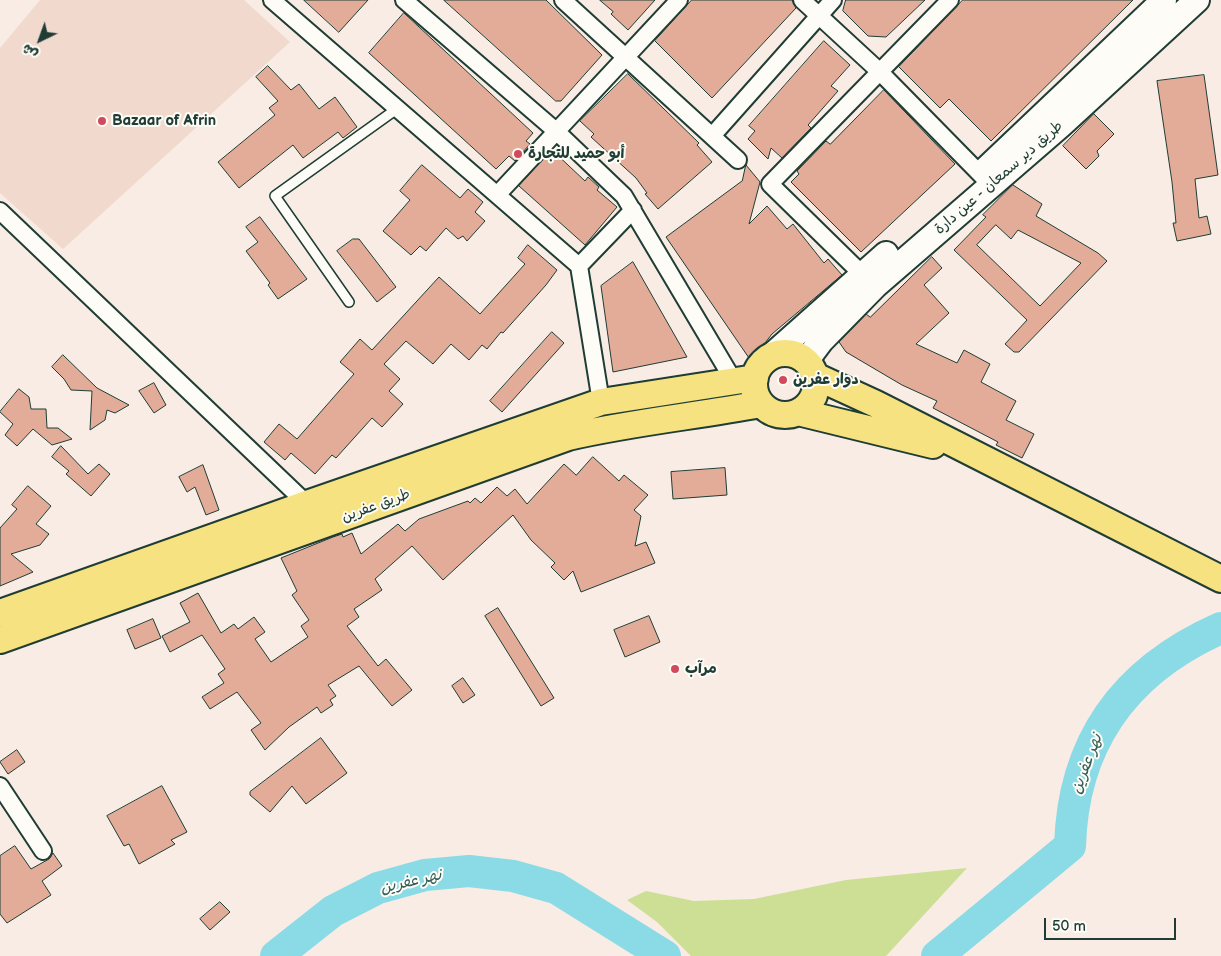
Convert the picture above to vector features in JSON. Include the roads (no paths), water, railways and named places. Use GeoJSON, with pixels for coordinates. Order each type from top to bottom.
{"type":"FeatureCollection","features":[{"type":"Feature","properties":{"kind":"main road","name":"طريق دير سمعان - عين دارة"},"geometry":{"type":"LineString","coordinates":[[986,180],[1164,0]]}},
{"type":"Feature","properties":{"kind":"main road","name":"طريق دير سمعان - عين دارة"},"geometry":{"type":"LineString","coordinates":[[770,356],[869,280],[986,180],[1185,4]]}},
{"type":"Feature","properties":{"kind":"main road","name":"طريق دير سمعان - عين دارة"},"geometry":{"type":"LineString","coordinates":[[811,368],[821,341],[869,280]]}},
{"type":"Feature","properties":{"kind":"main road"},"geometry":{"type":"LineString","coordinates":[[975,456],[798,412],[778,414],[761,404],[754,387],[745,380],[770,356],[785,353],[800,357],[811,368],[876,404],[975,456],[1221,579]]}},
{"type":"Feature","properties":{"kind":"main road"},"geometry":{"type":"LineString","coordinates":[[798,412],[811,400],[815,392],[811,368]]}},
{"type":"Feature","properties":{"kind":"main road","name":"طريق عفرين"},"geometry":{"type":"LineString","coordinates":[[0,613],[601,402],[745,380]]}},
{"type":"Feature","properties":{"kind":"main road","name":"طريق عفرين"},"geometry":{"type":"LineString","coordinates":[[0,640],[568,437],[662,419],[704,415],[761,404]]}},
{"type":"Feature","properties":{"kind":"street"},"geometry":{"type":"LineString","coordinates":[[272,0],[579,266],[601,402]]}},
{"type":"Feature","properties":{"kind":"street"},"geometry":{"type":"LineString","coordinates":[[404,0],[556,131],[624,196],[745,380]]}},
{"type":"Feature","properties":{"kind":"street"},"geometry":{"type":"LineString","coordinates":[[563,0],[738,160]]}},
{"type":"Feature","properties":{"kind":"street"},"geometry":{"type":"LineString","coordinates":[[498,195],[679,0]]}},
{"type":"Feature","properties":{"kind":"street"},"geometry":{"type":"LineString","coordinates":[[802,0],[879,71],[986,180]]}},
{"type":"Feature","properties":{"kind":"street"},"geometry":{"type":"LineString","coordinates":[[712,136],[833,0]]}},
{"type":"Feature","properties":{"kind":"street"},"geometry":{"type":"LineString","coordinates":[[869,280],[770,184],[950,0]]}},
{"type":"Feature","properties":{"kind":"street"},"geometry":{"type":"LineString","coordinates":[[579,266],[633,210]]}},
{"type":"Feature","properties":{"kind":"street"},"geometry":{"type":"LineString","coordinates":[[0,211],[307,504]]}},
{"type":"Feature","properties":{"kind":"street"},"geometry":{"type":"LineString","coordinates":[[0,786],[43,851]]}},
{"type":"Feature","properties":{"kind":"lane"},"geometry":{"type":"LineString","coordinates":[[349,302],[275,196],[398,108]]}},
{"type":"Feature","properties":{"kind":"waterway","name":"نهر عفرين"},"geometry":{"type":"LineString","coordinates":[[937,956],[1070,846],[1073,808],[1082,774],[1094,742],[1111,713],[1132,688],[1158,665],[1187,645],[1221,628]]}},
{"type":"Feature","properties":{"kind":"waterway","name":"نهر عفرين"},"geometry":{"type":"LineString","coordinates":[[276,956],[333,911],[378,888],[425,875],[469,871],[513,876],[556,888],[665,956]]}},
{"type":"Feature","properties":{"kind":"place","name":"Bazaar of Afrin"},"geometry":{"type":"Point","coordinates":[102,121]}},
{"type":"Feature","properties":{"kind":"place","name":"أبو حميد للتجارة"},"geometry":{"type":"Point","coordinates":[518,154]}},
{"type":"Feature","properties":{"kind":"place","name":"دوار عفرين"},"geometry":{"type":"Point","coordinates":[783,380]}},
{"type":"Feature","properties":{"kind":"place","name":"مرآب"},"geometry":{"type":"Point","coordinates":[675,669]}}]}
